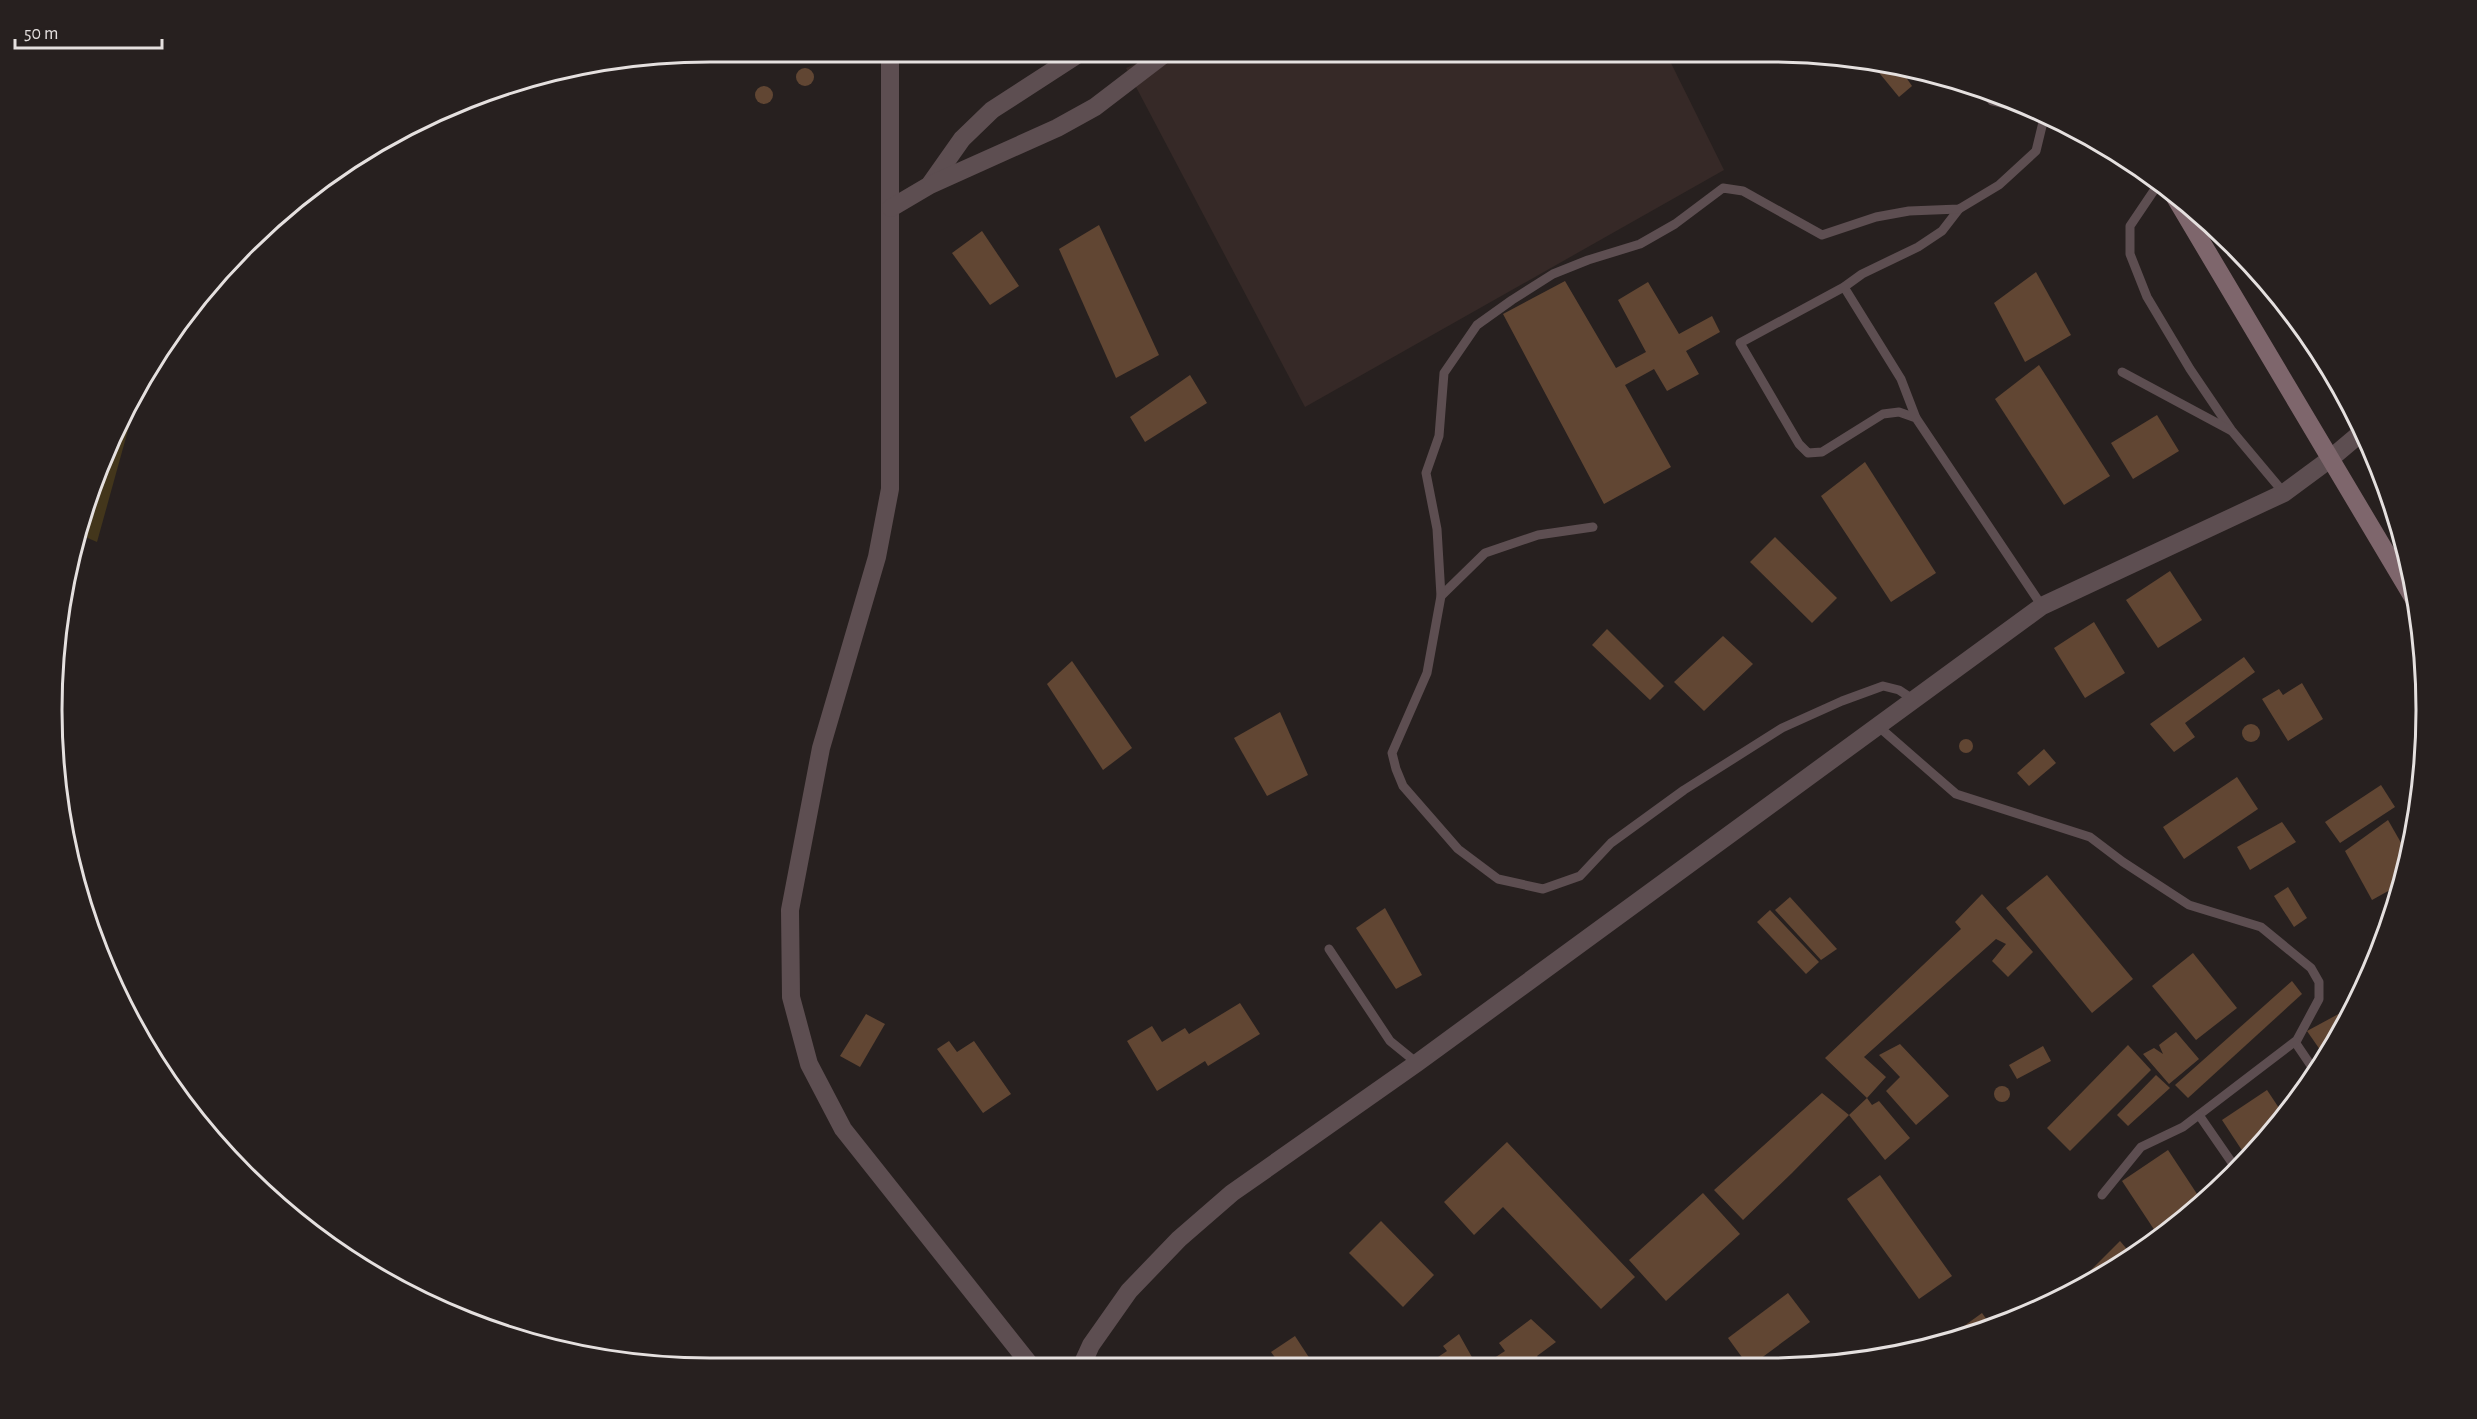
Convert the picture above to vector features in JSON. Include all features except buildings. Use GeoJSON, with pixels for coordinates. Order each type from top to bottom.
{"type":"FeatureCollection","features":[{"type":"Feature","properties":{"kind":"main road"},"geometry":{"type":"LineString","coordinates":[[2184,213],[2402,580]]}},
{"type":"Feature","properties":{"kind":"street"},"geometry":{"type":"LineString","coordinates":[[890,62],[890,489],[874,567],[821,748],[790,910],[791,997],[808,1064],[843,1129],[1026,1358]]}},
{"type":"Feature","properties":{"kind":"street"},"geometry":{"type":"LineString","coordinates":[[930,185],[962,139],[992,110],[1066,62]]}},
{"type":"Feature","properties":{"kind":"street"},"geometry":{"type":"LineString","coordinates":[[891,208],[930,185],[1057,128],[1095,107],[1154,62]]}},
{"type":"Feature","properties":{"kind":"street"},"geometry":{"type":"LineString","coordinates":[[1085,1358],[1091,1345],[1129,1291],[1179,1239],[1232,1192],[1417,1063],[2042,606],[2284,493],[2355,438]]}},
{"type":"Feature","properties":{"kind":"lane"},"geometry":{"type":"LineString","coordinates":[[1916,418],[1899,412],[1883,414],[1822,452],[1808,453],[1799,444],[1740,343],[1844,287],[1862,274],[1918,247],[1942,231],[1959,208],[1999,185],[2036,151],[2043,123]]}},
{"type":"Feature","properties":{"kind":"lane"},"geometry":{"type":"LineString","coordinates":[[1914,700],[1899,690],[1883,686],[1842,701],[1782,728],[1684,790],[1611,843],[1580,876],[1543,889],[1498,879],[1458,849],[1403,786],[1392,753],[1427,673],[1441,596],[1437,529],[1426,473],[1439,436],[1444,373],[1477,325],[1552,274],[1640,244],[1675,224],[1723,188],[1743,191],[1822,235],[1876,217],[1909,211],[1959,208]]}},
{"type":"Feature","properties":{"kind":"lane"},"geometry":{"type":"LineString","coordinates":[[2154,190],[2130,226],[2130,254],[2147,297],[2190,369],[2232,431],[2284,493]]}},
{"type":"Feature","properties":{"kind":"lane"},"geometry":{"type":"LineString","coordinates":[[1844,287],[1901,379],[1916,418],[2042,606]]}},
{"type":"Feature","properties":{"kind":"lane"},"geometry":{"type":"LineString","coordinates":[[2122,372],[2232,431]]}},
{"type":"Feature","properties":{"kind":"lane"},"geometry":{"type":"LineString","coordinates":[[1441,596],[1485,554],[1538,535],[1593,527]]}},
{"type":"Feature","properties":{"kind":"lane"},"geometry":{"type":"LineString","coordinates":[[1879,727],[1956,794],[2090,837],[2189,905],[2261,927],[2311,968],[2319,982],[2319,999],[2295,1042],[2183,1127],[2141,1147],[2102,1195]]}},
{"type":"Feature","properties":{"kind":"lane"},"geometry":{"type":"LineString","coordinates":[[1329,949],[1390,1041],[1417,1063]]}},
{"type":"Feature","properties":{"kind":"lane"},"geometry":{"type":"LineString","coordinates":[[2295,1042],[2310,1064]]}},
{"type":"Feature","properties":{"kind":"lane"},"geometry":{"type":"LineString","coordinates":[[2199,1115],[2232,1162]]}},
{"type":"Feature","properties":{"kind":"shaded area"},"geometry":{"type":"Polygon","coordinates":[[[1140,62],[1670,62],[1724,170],[1305,407],[1126,68],[1140,62]]]}},
{"type":"Feature","properties":{"kind":"shaded area"},"geometry":{"type":"Polygon","coordinates":[[[132,415],[97,542],[85,537],[96,501],[132,415]]]}}]}
